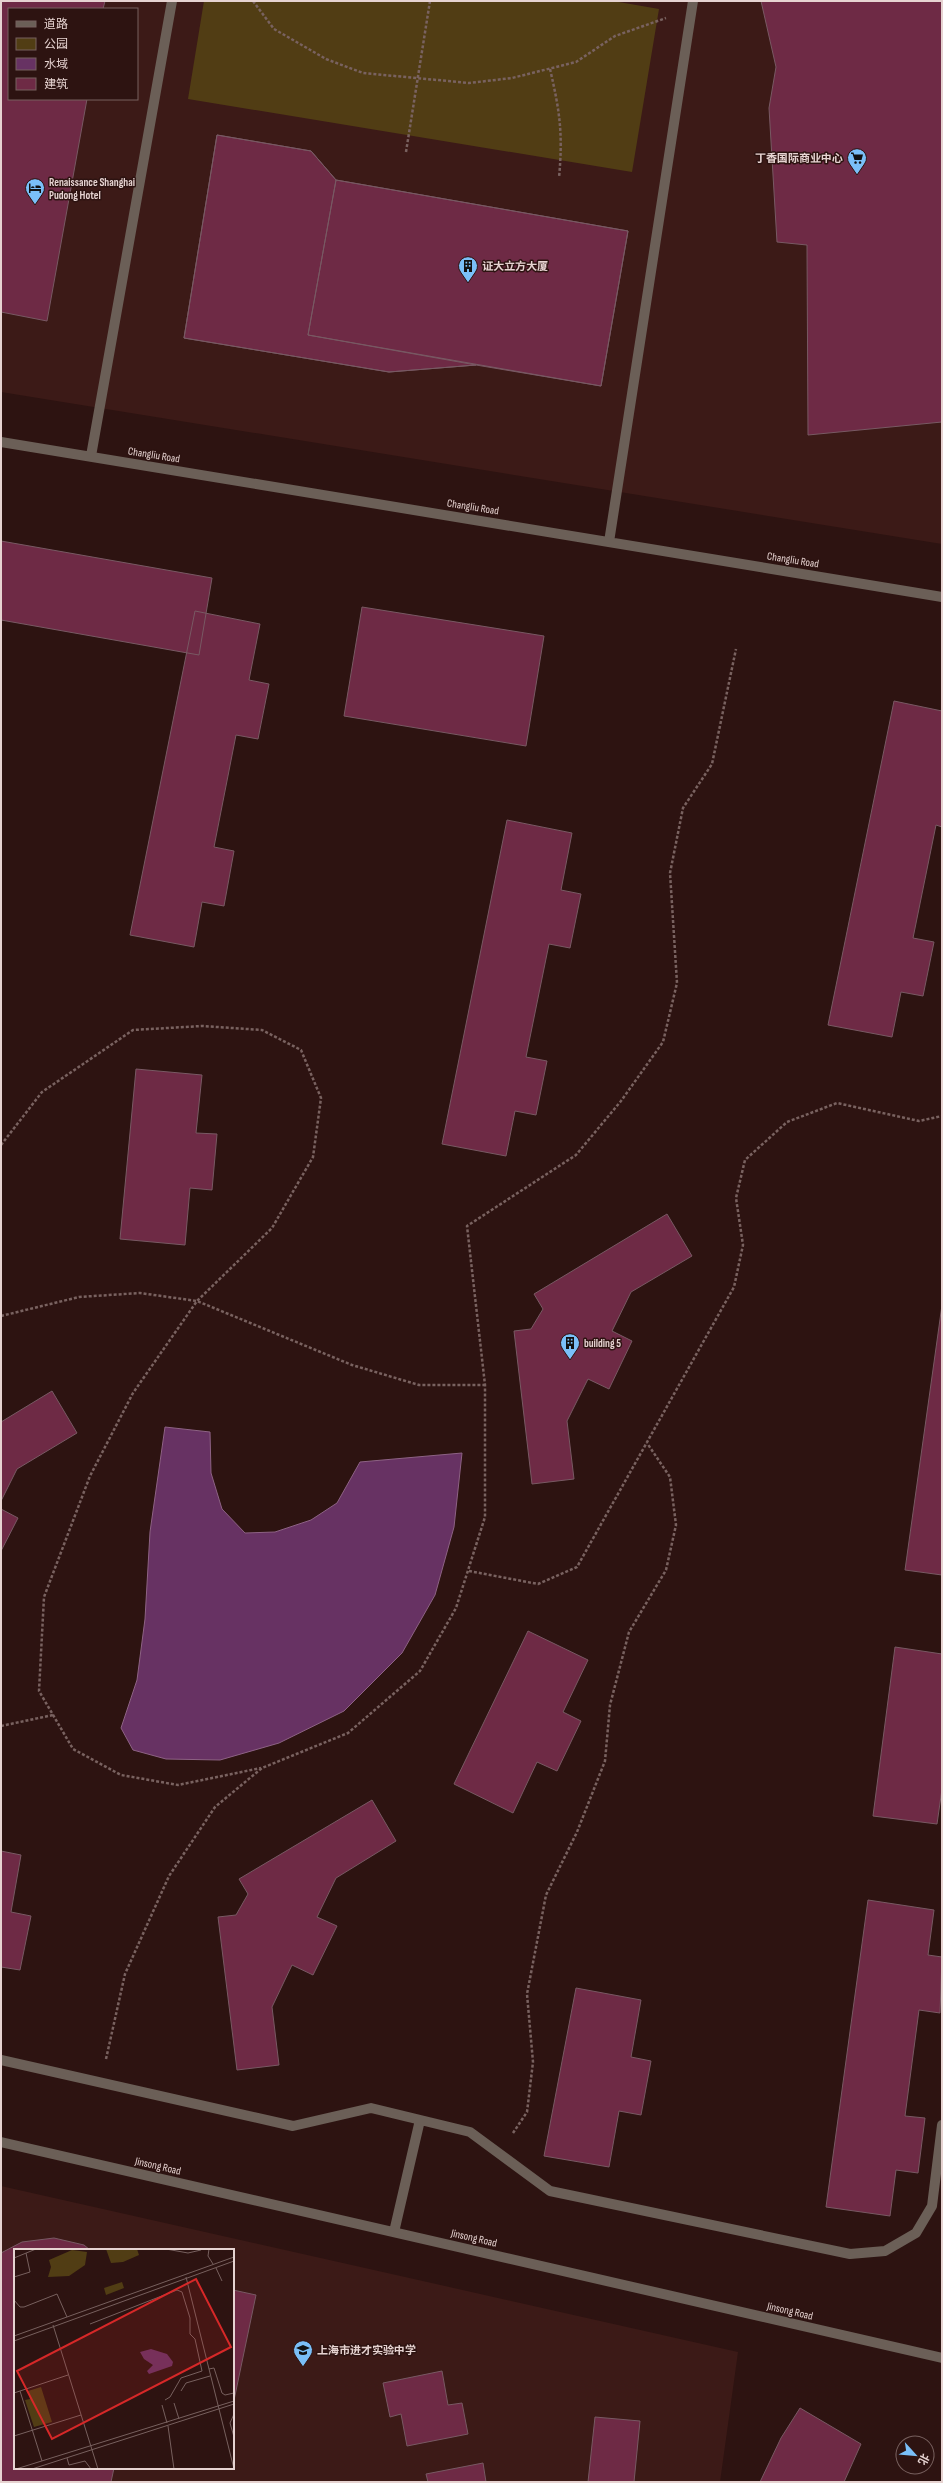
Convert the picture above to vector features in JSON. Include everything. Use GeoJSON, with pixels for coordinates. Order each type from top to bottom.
{"type":"FeatureCollection","features":[{"type":"Feature","properties":{"kind":"street"},"geometry":{"type":"LineString","coordinates":[[91,456],[172,1]]}},
{"type":"Feature","properties":{"kind":"street"},"geometry":{"type":"LineString","coordinates":[[609,542],[693,1]]}},
{"type":"Feature","properties":{"kind":"street","name":"Changliu Road"},"geometry":{"type":"LineString","coordinates":[[1,442],[942,597]]}},
{"type":"Feature","properties":{"kind":"street"},"geometry":{"type":"LineString","coordinates":[[1,2060],[293,2126],[371,2108],[470,2132],[550,2191],[850,2254],[885,2252],[916,2233],[932,2206],[942,2125]]}},
{"type":"Feature","properties":{"kind":"street"},"geometry":{"type":"LineString","coordinates":[[394,2232],[420,2120]]}},
{"type":"Feature","properties":{"kind":"street","name":"Jinsong Road"},"geometry":{"type":"LineString","coordinates":[[1,2142],[942,2358]]}},
{"type":"Feature","properties":{"kind":"path"},"geometry":{"type":"LineString","coordinates":[[253,1],[274,29],[326,59],[363,73],[469,83],[512,78],[576,62],[615,36],[668,17],[691,14]]}},
{"type":"Feature","properties":{"kind":"path"},"geometry":{"type":"LineString","coordinates":[[406,152],[430,1]]}},
{"type":"Feature","properties":{"kind":"path"},"geometry":{"type":"LineString","coordinates":[[550,69],[560,114],[562,143],[558,178]]}},
{"type":"Feature","properties":{"kind":"path"},"geometry":{"type":"LineString","coordinates":[[1,1145],[42,1092],[133,1030],[202,1026],[262,1030],[301,1050],[321,1098],[313,1157],[272,1228],[197,1301],[132,1393],[93,1469],[44,1597],[39,1690],[73,1749],[121,1775],[178,1785],[262,1768],[348,1733],[420,1671],[456,1608],[485,1517],[485,1385],[467,1226],[576,1155],[621,1101],[663,1042],[676,983],[670,873],[683,808],[712,764],[736,649]]}},
{"type":"Feature","properties":{"kind":"path"},"geometry":{"type":"LineString","coordinates":[[469,1571],[538,1584],[577,1567],[734,1287],[743,1245],[736,1198],[745,1160],[787,1122],[837,1103],[919,1120],[942,1116]]}},
{"type":"Feature","properties":{"kind":"path"},"geometry":{"type":"LineString","coordinates":[[1,1316],[79,1297],[140,1293],[197,1301],[294,1343],[359,1368],[419,1385],[485,1385]]}},
{"type":"Feature","properties":{"kind":"path"},"geometry":{"type":"LineString","coordinates":[[499,2154],[528,2112],[533,2062],[527,1994],[546,1895],[577,1832],[605,1761],[610,1705],[629,1632],[666,1570],[676,1525],[670,1477],[646,1443]]}},
{"type":"Feature","properties":{"kind":"path"},"geometry":{"type":"LineString","coordinates":[[1,1726],[54,1715]]}},
{"type":"Feature","properties":{"kind":"path"},"geometry":{"type":"LineString","coordinates":[[101,2083],[125,1974],[169,1876],[215,1807],[262,1768]]}},
{"type":"Feature","properties":{"kind":"shaded area"},"geometry":{"type":"Polygon","coordinates":[[[1,1],[942,1],[942,544],[1,392],[1,1]]]}},
{"type":"Feature","properties":{"kind":"shaded area"},"geometry":{"type":"Polygon","coordinates":[[[1,2186],[738,2352],[720,2482],[1,2482],[1,2186]]]}},
{"type":"Feature","properties":{"kind":"green space"},"geometry":{"type":"Polygon","coordinates":[[[204,1],[613,1],[659,9],[632,172],[188,99],[204,1]]]}},
{"type":"Feature","properties":{"kind":"water"},"geometry":{"type":"Polygon","coordinates":[[[165,1427],[210,1432],[211,1473],[222,1509],[245,1533],[275,1532],[311,1520],[337,1503],[360,1462],[462,1453],[454,1527],[435,1595],[402,1653],[344,1711],[279,1743],[220,1760],[166,1759],[133,1750],[121,1728],[137,1680],[145,1619],[150,1532],[165,1427]]]}},
{"type":"Feature","properties":{"kind":"building","name":"Renaissance Shanghai Pudong Hotel"},"geometry":{"type":"Polygon","coordinates":[[[1,1],[105,1],[103,8],[8,8],[8,100],[87,100],[47,321],[1,312],[1,1]]]}},
{"type":"Feature","properties":{"kind":"building","name":"丁香国际商业中心"},"geometry":{"type":"Polygon","coordinates":[[[761,1],[942,1],[942,422],[808,435],[807,245],[777,242],[769,108],[776,67],[761,1]]]}},
{"type":"Feature","properties":{"kind":"building","name":"证大立方大厦"},"geometry":{"type":"Polygon","coordinates":[[[217,135],[311,151],[336,180],[628,231],[601,386],[476,365],[389,372],[184,338],[217,135]]]}},
{"type":"Feature","properties":{"kind":"building"},"geometry":{"type":"Polygon","coordinates":[[[217,135],[311,151],[336,180],[308,335],[476,365],[389,372],[184,338],[217,135]]]}},
{"type":"Feature","properties":{"kind":"building","name":"证大立方大厦"},"geometry":{"type":"Polygon","coordinates":[[[336,180],[628,231],[601,386],[308,335],[336,180]]]}},
{"type":"Feature","properties":{"kind":"building"},"geometry":{"type":"Polygon","coordinates":[[[1,541],[212,578],[199,655],[1,620],[1,541]]]}},
{"type":"Feature","properties":{"kind":"building"},"geometry":{"type":"Polygon","coordinates":[[[362,607],[544,636],[526,746],[344,716],[362,607]]]}},
{"type":"Feature","properties":{"kind":"building"},"geometry":{"type":"Polygon","coordinates":[[[195,611],[260,624],[249,680],[269,684],[258,739],[236,735],[214,847],[234,851],[224,906],[202,902],[194,947],[130,935],[195,611]]]}},
{"type":"Feature","properties":{"kind":"building"},"geometry":{"type":"Polygon","coordinates":[[[894,701],[942,711],[942,827],[936,825],[913,938],[934,942],[923,996],[901,992],[892,1037],[828,1025],[894,701]]]}},
{"type":"Feature","properties":{"kind":"building"},"geometry":{"type":"Polygon","coordinates":[[[507,820],[572,833],[561,890],[581,894],[570,948],[549,944],[526,1057],[547,1061],[536,1115],[515,1111],[506,1156],[442,1144],[507,820]]]}},
{"type":"Feature","properties":{"kind":"building"},"geometry":{"type":"Polygon","coordinates":[[[136,1069],[202,1075],[196,1133],[217,1134],[212,1190],[190,1188],[185,1245],[120,1239],[136,1069]]]}},
{"type":"Feature","properties":{"kind":"building","name":"building 5"},"geometry":{"type":"Polygon","coordinates":[[[667,1214],[692,1256],[631,1292],[612,1331],[632,1341],[609,1389],[588,1379],[567,1421],[574,1479],[532,1484],[514,1331],[531,1329],[543,1309],[534,1294],[667,1214]]]}},
{"type":"Feature","properties":{"kind":"building"},"geometry":{"type":"Polygon","coordinates":[[[942,1305],[942,1575],[905,1570],[942,1305]]]}},
{"type":"Feature","properties":{"kind":"building"},"geometry":{"type":"Polygon","coordinates":[[[52,1391],[77,1433],[17,1469],[1,1501],[1,1422],[52,1391]]]}},
{"type":"Feature","properties":{"kind":"building"},"geometry":{"type":"Polygon","coordinates":[[[1,1509],[18,1518],[1,1551],[1,1509]]]}},
{"type":"Feature","properties":{"kind":"building"},"geometry":{"type":"Polygon","coordinates":[[[528,1631],[588,1660],[563,1712],[581,1721],[557,1771],[537,1762],[513,1813],[454,1784],[528,1631]]]}},
{"type":"Feature","properties":{"kind":"building"},"geometry":{"type":"Polygon","coordinates":[[[895,1647],[942,1654],[942,1789],[937,1824],[873,1816],[895,1647]]]}},
{"type":"Feature","properties":{"kind":"building"},"geometry":{"type":"Polygon","coordinates":[[[372,1800],[396,1841],[336,1878],[317,1917],[337,1926],[313,1975],[292,1965],[272,2007],[279,2065],[237,2070],[218,1917],[236,1915],[248,1894],[239,1879],[372,1800]]]}},
{"type":"Feature","properties":{"kind":"building"},"geometry":{"type":"Polygon","coordinates":[[[1,1851],[21,1855],[11,1912],[31,1916],[20,1970],[1,1967],[1,1851]]]}},
{"type":"Feature","properties":{"kind":"building"},"geometry":{"type":"Polygon","coordinates":[[[868,1900],[934,1910],[928,1955],[942,1957],[940,2013],[919,2010],[905,2116],[925,2118],[918,2173],[896,2170],[890,2216],[826,2207],[868,1900]]]}},
{"type":"Feature","properties":{"kind":"building"},"geometry":{"type":"Polygon","coordinates":[[[576,1988],[641,2000],[631,2057],[651,2061],[641,2115],[619,2111],[609,2167],[544,2156],[576,1988]]]}},
{"type":"Feature","properties":{"kind":"building"},"geometry":{"type":"Polygon","coordinates":[[[54,2238],[84,2245],[89,2249],[14,2249],[14,2469],[114,2469],[111,2482],[1,2482],[1,2253],[22,2242],[54,2238]]]}},
{"type":"Feature","properties":{"kind":"building"},"geometry":{"type":"Polygon","coordinates":[[[234,2290],[256,2295],[234,2400],[234,2290]]]}},
{"type":"Feature","properties":{"kind":"building"},"geometry":{"type":"Polygon","coordinates":[[[442,2371],[448,2405],[462,2403],[468,2434],[407,2446],[401,2414],[390,2417],[383,2383],[442,2371]]]}},
{"type":"Feature","properties":{"kind":"building"},"geometry":{"type":"Polygon","coordinates":[[[800,2408],[861,2444],[844,2482],[760,2482],[781,2438],[800,2408]]]}},
{"type":"Feature","properties":{"kind":"building"},"geometry":{"type":"Polygon","coordinates":[[[595,2417],[640,2421],[634,2482],[588,2482],[595,2417]]]}},
{"type":"Feature","properties":{"kind":"building"},"geometry":{"type":"Polygon","coordinates":[[[483,2463],[486,2482],[428,2482],[426,2474],[483,2463]]]}},
{"type":"Feature","properties":{"kind":"place","name":"丁香国际商业中心"},"geometry":{"type":"Point","coordinates":[857,175]}},
{"type":"Feature","properties":{"kind":"place","name":"Renaissance Shanghai Pudong Hotel"},"geometry":{"type":"Point","coordinates":[35,205]}},
{"type":"Feature","properties":{"kind":"place","name":"证大立方大厦"},"geometry":{"type":"Point","coordinates":[468,283]}},
{"type":"Feature","properties":{"kind":"place","name":"building 5"},"geometry":{"type":"Point","coordinates":[570,1360]}},
{"type":"Feature","properties":{"kind":"place","name":"上海市进才实验中学"},"geometry":{"type":"Point","coordinates":[303,2367]}}]}
